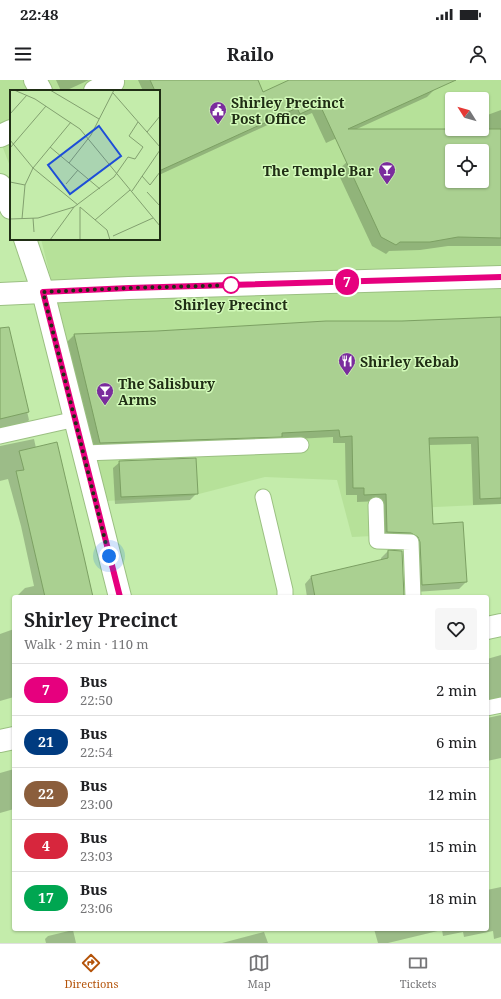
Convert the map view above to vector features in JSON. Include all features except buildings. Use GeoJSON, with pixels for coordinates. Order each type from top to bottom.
{"type":"FeatureCollection","features":[{"type":"Feature","properties":{"kind":"main road"},"geometry":{"type":"LineString","coordinates":[[35,80],[40,90]]}},
{"type":"Feature","properties":{"kind":"main road"},"geometry":{"type":"LineString","coordinates":[[0,136],[10,131]]}},
{"type":"Feature","properties":{"kind":"main road"},"geometry":{"type":"LineString","coordinates":[[0,185],[10,206]]}},
{"type":"Feature","properties":{"kind":"main road"},"geometry":{"type":"LineString","coordinates":[[25,240],[43,292],[120,595]]}},
{"type":"Feature","properties":{"kind":"main road"},"geometry":{"type":"LineString","coordinates":[[0,294],[129,288],[501,277]]}},
{"type":"Feature","properties":{"kind":"main road"},"geometry":{"type":"LineString","coordinates":[[489,628],[501,625]]}},
{"type":"Feature","properties":{"kind":"main road"},"geometry":{"type":"LineString","coordinates":[[0,741],[12,738]]}},
{"type":"Feature","properties":{"kind":"lane"},"geometry":{"type":"LineString","coordinates":[[0,436],[76,419]]}},
{"type":"Feature","properties":{"kind":"lane"},"geometry":{"type":"LineString","coordinates":[[84,453],[301,446]]}},
{"type":"Feature","properties":{"kind":"lane"},"geometry":{"type":"LineString","coordinates":[[262,497],[285,595]]}},
{"type":"Feature","properties":{"kind":"lane"},"geometry":{"type":"LineString","coordinates":[[376,505],[377,541],[411,542],[413,595]]}},
{"type":"Feature","properties":{"kind":"lane"},"geometry":{"type":"LineString","coordinates":[[489,708],[501,705]]}},
{"type":"Feature","properties":{"kind":"shaded area"},"geometry":{"type":"Polygon","coordinates":[[[0,80],[501,80],[501,504],[414,508],[416,534],[352,537],[337,480],[265,477],[191,496],[106,501],[41,240],[160,240],[160,90],[10,90],[10,166],[0,140],[0,80]]]}},
{"type":"Feature","properties":{"kind":"bus line","name":"7"},"geometry":{"type":"LineString","coordinates":[[120,595],[43,292],[501,277]]}},
{"type":"Feature","properties":{"kind":"place","name":"Shirley Precinct Post Office"},"geometry":{"type":"Point","coordinates":[218,125]}},
{"type":"Feature","properties":{"kind":"place","name":"The Temple Bar"},"geometry":{"type":"Point","coordinates":[387,185]}},
{"type":"Feature","properties":{"kind":"place","name":"Shirley Precinct"},"geometry":{"type":"Point","coordinates":[231,285]}},
{"type":"Feature","properties":{"kind":"place","name":"Shirley Kebab"},"geometry":{"type":"Point","coordinates":[347,376]}},
{"type":"Feature","properties":{"kind":"place","name":"The Salisbury Arms"},"geometry":{"type":"Point","coordinates":[105,406]}},
{"type":"Feature","properties":{"kind":"route"},"geometry":{"type":"LineString","coordinates":[[109,556],[76,419],[43,292],[236,285],[231,285]]}}]}
